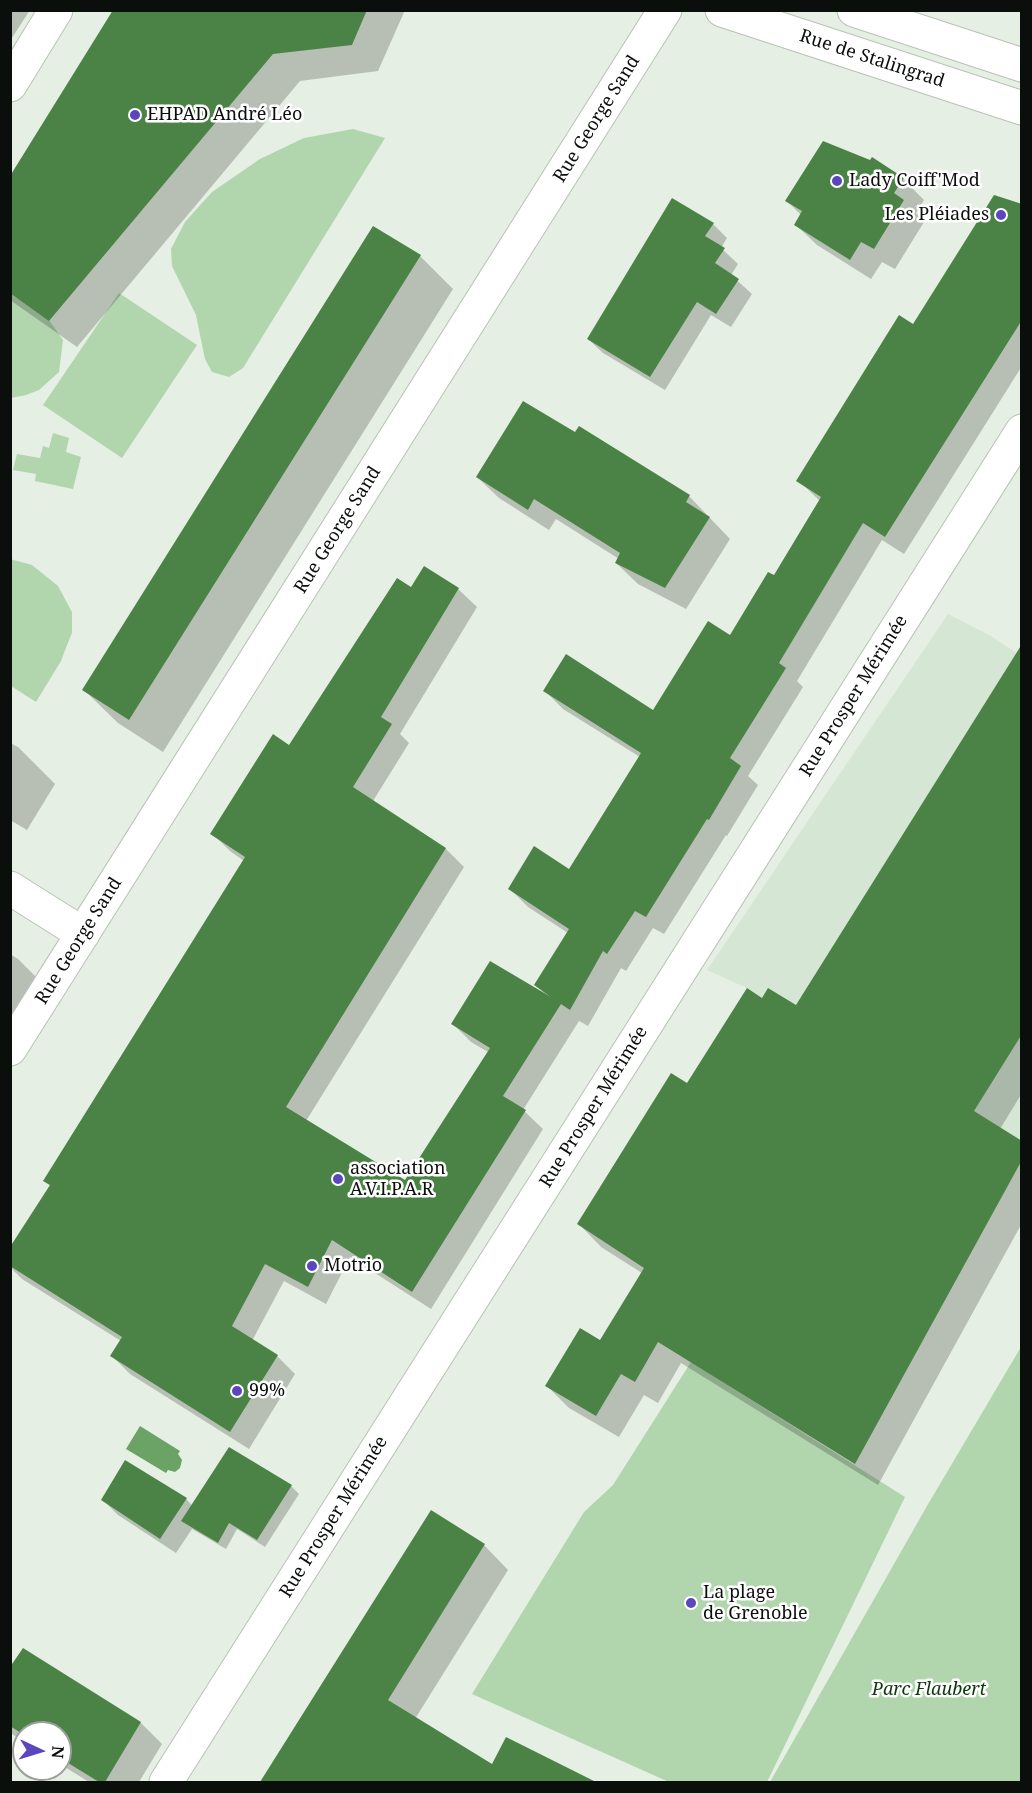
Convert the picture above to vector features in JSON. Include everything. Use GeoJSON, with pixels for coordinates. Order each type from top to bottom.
{"type":"FeatureCollection","features":[{"type":"Feature","properties":{"kind":"street"},"geometry":{"type":"LineString","coordinates":[[10,85],[56,10]]}},
{"type":"Feature","properties":{"kind":"street","name":"Rue George Sand"},"geometry":{"type":"LineString","coordinates":[[10,1049],[665,10]]}},
{"type":"Feature","properties":{"kind":"street","name":"Rue de Stalingrad"},"geometry":{"type":"LineString","coordinates":[[722,10],[1022,108]]}},
{"type":"Feature","properties":{"kind":"street"},"geometry":{"type":"LineString","coordinates":[[854,10],[1022,65]]}},
{"type":"Feature","properties":{"kind":"street","name":"Rue Prosper Mérimée"},"geometry":{"type":"LineString","coordinates":[[166,1782],[1022,431]]}},
{"type":"Feature","properties":{"kind":"street"},"geometry":{"type":"LineString","coordinates":[[10,888],[83,934]]}},
{"type":"Feature","properties":{"kind":"shaded area"},"geometry":{"type":"Polygon","coordinates":[[[948,614],[991,636],[1021,656],[1021,1159],[747,988],[707,970],[948,614]]]}},
{"type":"Feature","properties":{"kind":"shaded area"},"geometry":{"type":"Polygon","coordinates":[[[140,1426],[180,1451],[178,1454],[182,1460],[180,1468],[175,1472],[168,1470],[166,1473],[126,1449],[140,1426]]]}},
{"type":"Feature","properties":{"kind":"green space"},"geometry":{"type":"Polygon","coordinates":[[[353,129],[385,138],[243,368],[229,377],[212,372],[205,359],[196,315],[172,266],[171,249],[185,222],[212,192],[260,159],[304,138],[353,129]]]}},
{"type":"Feature","properties":{"kind":"green space"},"geometry":{"type":"Polygon","coordinates":[[[10,293],[44,313],[63,340],[59,372],[39,390],[11,398],[10,293]]]}},
{"type":"Feature","properties":{"kind":"green space"},"geometry":{"type":"Polygon","coordinates":[[[119,293],[197,345],[122,458],[43,405],[119,293]]]}},
{"type":"Feature","properties":{"kind":"green space"},"geometry":{"type":"Polygon","coordinates":[[[53,433],[69,438],[66,452],[81,457],[73,489],[35,481],[36,474],[13,470],[17,454],[40,458],[43,446],[49,448],[53,433]]]}},
{"type":"Feature","properties":{"kind":"green space"},"geometry":{"type":"Polygon","coordinates":[[[10,559],[32,565],[58,586],[72,612],[72,633],[61,661],[36,702],[11,686],[10,559]]]}},
{"type":"Feature","properties":{"kind":"green space","name":"Parc Flaubert"},"geometry":{"type":"Polygon","coordinates":[[[1021,1347],[1021,1782],[770,1782],[927,1506],[1021,1347]]]}},
{"type":"Feature","properties":{"kind":"green space","name":"La plage de Grenoble"},"geometry":{"type":"Polygon","coordinates":[[[691,1362],[905,1497],[767,1782],[669,1782],[472,1694],[584,1512],[613,1485],[691,1362]]]}},
{"type":"Feature","properties":{"kind":"building","name":"EHPAD André Léo"},"geometry":{"type":"Polygon","coordinates":[[[113,10],[367,10],[352,45],[273,54],[49,321],[10,293],[10,176],[113,10]]]}},
{"type":"Feature","properties":{"kind":"building"},"geometry":{"type":"Polygon","coordinates":[[[823,141],[870,160],[872,157],[904,178],[894,193],[904,200],[874,249],[861,242],[850,260],[794,225],[802,211],[785,201],[823,141]]]}},
{"type":"Feature","properties":{"kind":"building"},"geometry":{"type":"Polygon","coordinates":[[[994,195],[1022,204],[1022,320],[885,537],[863,523],[779,663],[786,668],[730,758],[741,766],[646,917],[635,911],[607,954],[603,951],[570,1010],[561,1004],[503,1096],[526,1110],[412,1292],[332,1240],[308,1287],[265,1264],[232,1326],[278,1355],[230,1432],[110,1356],[122,1337],[10,1266],[10,1247],[50,1185],[43,1181],[245,857],[210,834],[273,734],[289,745],[397,578],[411,587],[424,566],[459,588],[381,717],[392,724],[353,787],[446,848],[286,1107],[405,1180],[490,1048],[451,1024],[490,961],[551,997],[534,985],[569,929],[508,889],[534,846],[569,869],[641,753],[543,691],[566,654],[653,710],[708,621],[730,635],[768,572],[774,575],[821,497],[796,481],[899,315],[913,324],[994,195]]]}},
{"type":"Feature","properties":{"kind":"building"},"geometry":{"type":"Polygon","coordinates":[[[672,198],[714,223],[705,236],[725,248],[715,263],[739,279],[716,314],[697,302],[650,377],[587,339],[672,198]]]}},
{"type":"Feature","properties":{"kind":"building"},"geometry":{"type":"Polygon","coordinates":[[[373,226],[421,255],[129,720],[82,690],[373,226]]]}},
{"type":"Feature","properties":{"kind":"building"},"geometry":{"type":"Polygon","coordinates":[[[523,401],[575,432],[579,426],[690,495],[686,502],[710,517],[665,588],[615,563],[620,553],[534,499],[528,510],[476,477],[523,401]]]}},
{"type":"Feature","properties":{"kind":"building"},"geometry":{"type":"Polygon","coordinates":[[[1022,644],[1022,1034],[974,1111],[1022,1141],[1022,1160],[855,1464],[658,1342],[635,1382],[621,1374],[596,1416],[545,1386],[580,1328],[600,1340],[644,1268],[577,1224],[671,1073],[687,1083],[747,988],[762,998],[768,988],[796,1005],[1022,644]]]}},
{"type":"Feature","properties":{"kind":"building"},"geometry":{"type":"Polygon","coordinates":[[[229,1447],[292,1485],[257,1540],[229,1523],[218,1543],[181,1521],[229,1447]]]}},
{"type":"Feature","properties":{"kind":"building"},"geometry":{"type":"Polygon","coordinates":[[[125,1460],[187,1498],[160,1539],[101,1500],[125,1460]]]}},
{"type":"Feature","properties":{"kind":"building"},"geometry":{"type":"Polygon","coordinates":[[[431,1510],[485,1544],[388,1700],[492,1764],[506,1737],[596,1782],[260,1782],[431,1510]]]}},
{"type":"Feature","properties":{"kind":"building"},"geometry":{"type":"Polygon","coordinates":[[[23,1648],[141,1722],[105,1782],[99,1782],[72,1765],[72,1721],[12,1721],[12,1727],[10,1726],[10,1667],[23,1648]]]}},
{"type":"Feature","properties":{"kind":"place","name":"EHPAD André Léo"},"geometry":{"type":"Point","coordinates":[135,115]}},
{"type":"Feature","properties":{"kind":"place","name":"Lady Coiff'Mod"},"geometry":{"type":"Point","coordinates":[837,181]}},
{"type":"Feature","properties":{"kind":"place","name":"Les Pléiades"},"geometry":{"type":"Point","coordinates":[1001,215]}},
{"type":"Feature","properties":{"kind":"place","name":"association A.V.I.P.A.R"},"geometry":{"type":"Point","coordinates":[338,1179]}},
{"type":"Feature","properties":{"kind":"place","name":"Motrio"},"geometry":{"type":"Point","coordinates":[312,1266]}},
{"type":"Feature","properties":{"kind":"place","name":"99%"},"geometry":{"type":"Point","coordinates":[237,1391]}},
{"type":"Feature","properties":{"kind":"place","name":"La plage de Grenoble"},"geometry":{"type":"Point","coordinates":[691,1603]}}]}
